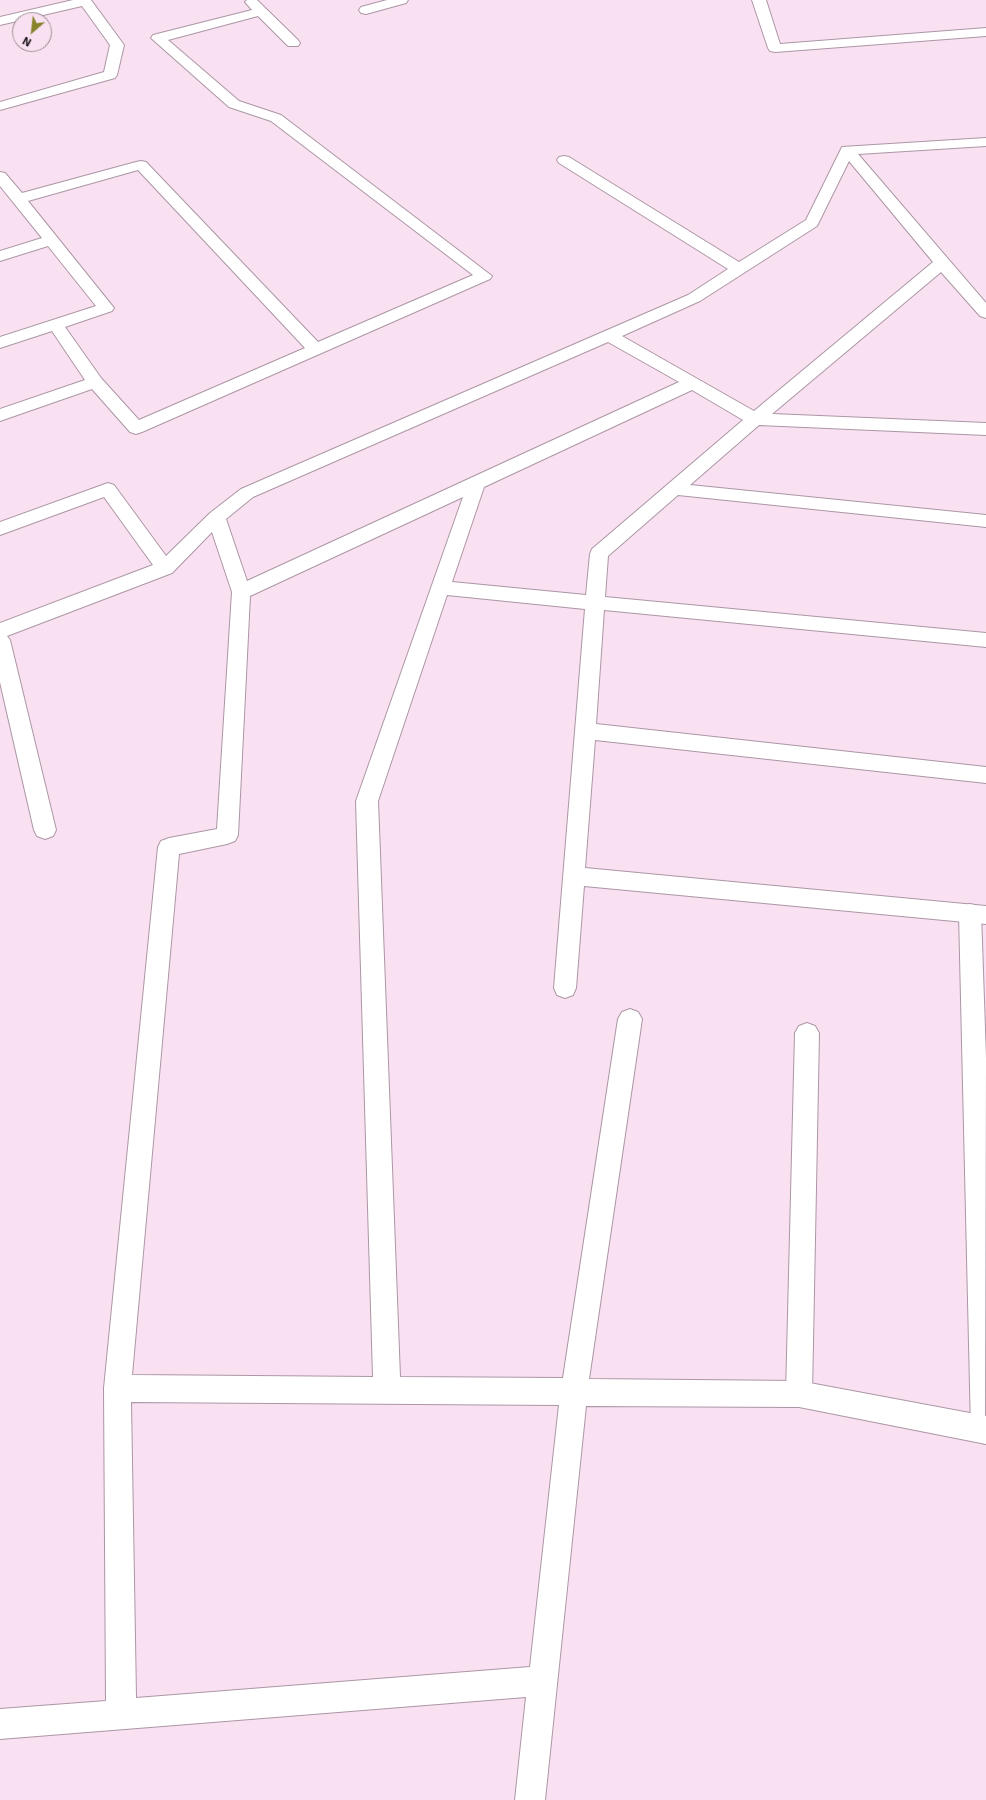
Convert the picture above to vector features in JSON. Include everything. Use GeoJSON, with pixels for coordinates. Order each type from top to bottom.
{"type":"FeatureCollection","features":[{"type":"Feature","properties":{"kind":"street"},"geometry":{"type":"LineString","coordinates":[[0,21],[84,0],[117,45],[110,75],[0,106]]}},
{"type":"Feature","properties":{"kind":"street"},"geometry":{"type":"LineString","coordinates":[[249,0],[262,11],[293,43]]}},
{"type":"Feature","properties":{"kind":"street"},"geometry":{"type":"LineString","coordinates":[[366,10],[401,0]]}},
{"type":"Feature","properties":{"kind":"street"},"geometry":{"type":"LineString","coordinates":[[759,0],[775,48],[986,32]]}},
{"type":"Feature","properties":{"kind":"street"},"geometry":{"type":"LineString","coordinates":[[56,324],[95,382],[136,428],[484,276],[276,118],[234,104],[158,38],[262,11]]}},
{"type":"Feature","properties":{"kind":"street"},"geometry":{"type":"LineString","coordinates":[[848,150],[986,142]]}},
{"type":"Feature","properties":{"kind":"street"},"geometry":{"type":"LineString","coordinates":[[848,150],[942,263],[986,313]]}},
{"type":"Feature","properties":{"kind":"street"},"geometry":{"type":"LineString","coordinates":[[0,631],[165,568],[216,517],[246,493],[694,298],[812,223],[848,150]]}},
{"type":"Feature","properties":{"kind":"street"},"geometry":{"type":"LineString","coordinates":[[564,160],[739,269]]}},
{"type":"Feature","properties":{"kind":"street"},"geometry":{"type":"LineString","coordinates":[[18,199],[141,165],[316,350]]}},
{"type":"Feature","properties":{"kind":"street"},"geometry":{"type":"LineString","coordinates":[[0,176],[106,308],[0,343]]}},
{"type":"Feature","properties":{"kind":"street"},"geometry":{"type":"LineString","coordinates":[[0,256],[52,240]]}},
{"type":"Feature","properties":{"kind":"street"},"geometry":{"type":"LineString","coordinates":[[565,988],[599,554],[754,419],[942,263]]}},
{"type":"Feature","properties":{"kind":"street"},"geometry":{"type":"LineString","coordinates":[[609,335],[754,419],[986,429]]}},
{"type":"Feature","properties":{"kind":"street"},"geometry":{"type":"LineString","coordinates":[[0,415],[95,382]]}},
{"type":"Feature","properties":{"kind":"street"},"geometry":{"type":"LineString","coordinates":[[241,592],[692,384]]}},
{"type":"Feature","properties":{"kind":"street"},"geometry":{"type":"LineString","coordinates":[[387,1391],[367,801],[476,484]]}},
{"type":"Feature","properties":{"kind":"street"},"geometry":{"type":"LineString","coordinates":[[0,529],[108,489],[165,568]]}},
{"type":"Feature","properties":{"kind":"street"},"geometry":{"type":"LineString","coordinates":[[674,489],[986,521]]}},
{"type":"Feature","properties":{"kind":"street"},"geometry":{"type":"LineString","coordinates":[[121,1714],[117,1388],[169,847],[226,835],[241,592],[216,517]]}},
{"type":"Feature","properties":{"kind":"street"},"geometry":{"type":"LineString","coordinates":[[440,588],[986,640]]}},
{"type":"Feature","properties":{"kind":"street"},"geometry":{"type":"LineString","coordinates":[[0,640],[45,830]]}},
{"type":"Feature","properties":{"kind":"street"},"geometry":{"type":"LineString","coordinates":[[585,731],[986,775]]}},
{"type":"Feature","properties":{"kind":"street"},"geometry":{"type":"LineString","coordinates":[[117,1388],[799,1394],[986,1430],[978,914],[574,876]]}},
{"type":"Feature","properties":{"kind":"street"},"geometry":{"type":"LineString","coordinates":[[530,1800],[574,1392],[630,1019]]}},
{"type":"Feature","properties":{"kind":"street"},"geometry":{"type":"LineString","coordinates":[[799,1394],[807,1032]]}},
{"type":"Feature","properties":{"kind":"street"},"geometry":{"type":"LineString","coordinates":[[0,1724],[543,1681]]}}]}
